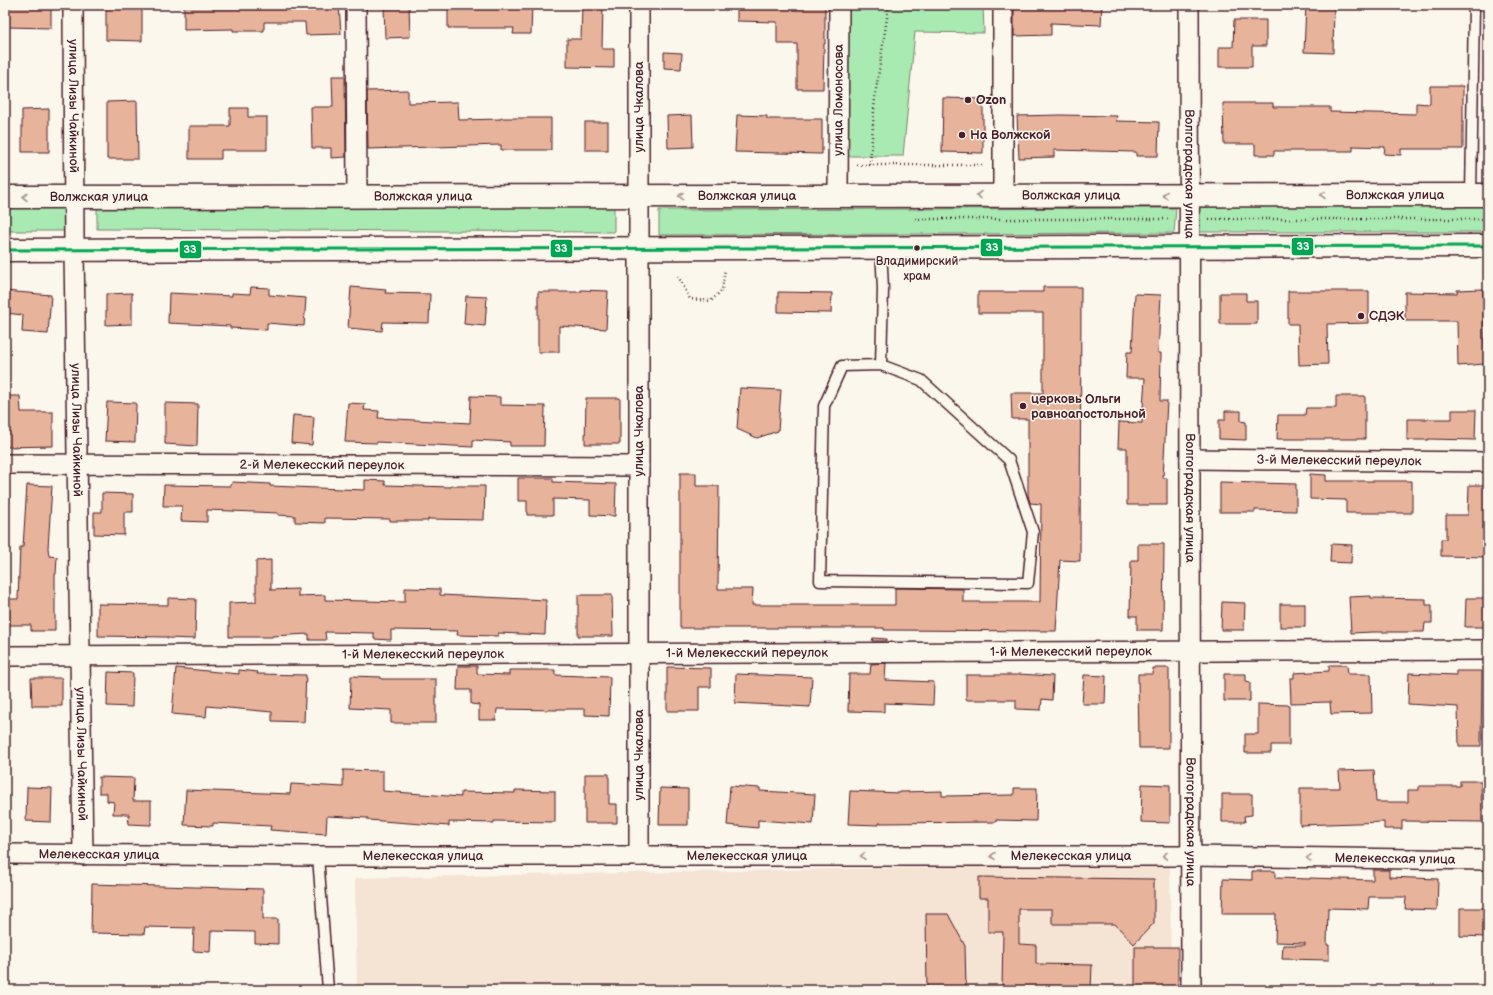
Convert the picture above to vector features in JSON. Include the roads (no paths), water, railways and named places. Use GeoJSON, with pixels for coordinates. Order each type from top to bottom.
{"type":"FeatureCollection","features":[{"type":"Feature","properties":{"kind":"main road","name":"Волжская улица"},"geometry":{"type":"LineString","coordinates":[[5,197],[1479,195]]}},
{"type":"Feature","properties":{"kind":"main road"},"geometry":{"type":"LineString","coordinates":[[5,250],[1488,246]]}},
{"type":"Feature","properties":{"kind":"street","name":"улица Лизы Чайкиной"},"geometry":{"type":"LineString","coordinates":[[73,5],[73,196],[83,855]]}},
{"type":"Feature","properties":{"kind":"street"},"geometry":{"type":"LineString","coordinates":[[356,5],[357,196]]}},
{"type":"Feature","properties":{"kind":"street","name":"улица Чкалова"},"geometry":{"type":"LineString","coordinates":[[639,5],[639,856]]}},
{"type":"Feature","properties":{"kind":"street","name":"улица Ломоносова"},"geometry":{"type":"LineString","coordinates":[[838,196],[839,5]]}},
{"type":"Feature","properties":{"kind":"street"},"geometry":{"type":"LineString","coordinates":[[1002,5],[1003,195]]}},
{"type":"Feature","properties":{"kind":"street","name":"Волгоградская улица"},"geometry":{"type":"LineString","coordinates":[[1189,5],[1191,990]]}},
{"type":"Feature","properties":{"kind":"street","name":"3-й Мелекесский переулок"},"geometry":{"type":"LineString","coordinates":[[1190,460],[1488,462]]}},
{"type":"Feature","properties":{"kind":"street","name":"2-й Мелекесский переулок"},"geometry":{"type":"LineString","coordinates":[[5,464],[639,466]]}},
{"type":"Feature","properties":{"kind":"street","name":"1-й Мелекесский переулок"},"geometry":{"type":"LineString","coordinates":[[5,656],[1488,650]]}},
{"type":"Feature","properties":{"kind":"street","name":"Мелекесская улица"},"geometry":{"type":"LineString","coordinates":[[5,854],[318,856],[1191,856],[1488,860]]}},
{"type":"Feature","properties":{"kind":"lane"},"geometry":{"type":"LineString","coordinates":[[1474,5],[1479,195]]}},
{"type":"Feature","properties":{"kind":"lane"},"geometry":{"type":"LineString","coordinates":[[881,248],[883,289],[881,365]]}},
{"type":"Feature","properties":{"kind":"lane"},"geometry":{"type":"LineString","coordinates":[[881,365],[921,380],[1009,460],[1033,532],[1028,583],[820,581],[824,406],[842,366],[881,365]]}},
{"type":"Feature","properties":{"kind":"lane"},"geometry":{"type":"LineString","coordinates":[[318,856],[328,990]]}},
{"type":"Feature","properties":{"kind":"place","name":"Ozon"},"geometry":{"type":"Point","coordinates":[968,100]}},
{"type":"Feature","properties":{"kind":"place","name":"На Волжской"},"geometry":{"type":"Point","coordinates":[962,135]}},
{"type":"Feature","properties":{"kind":"place","name":"Владимирский храм"},"geometry":{"type":"Point","coordinates":[917,248]}},
{"type":"Feature","properties":{"kind":"place","name":"СДЭК"},"geometry":{"type":"Point","coordinates":[1361,316]}},
{"type":"Feature","properties":{"kind":"place","name":"церковь Ольги равноапостольной"},"geometry":{"type":"Point","coordinates":[1023,406]}}]}
